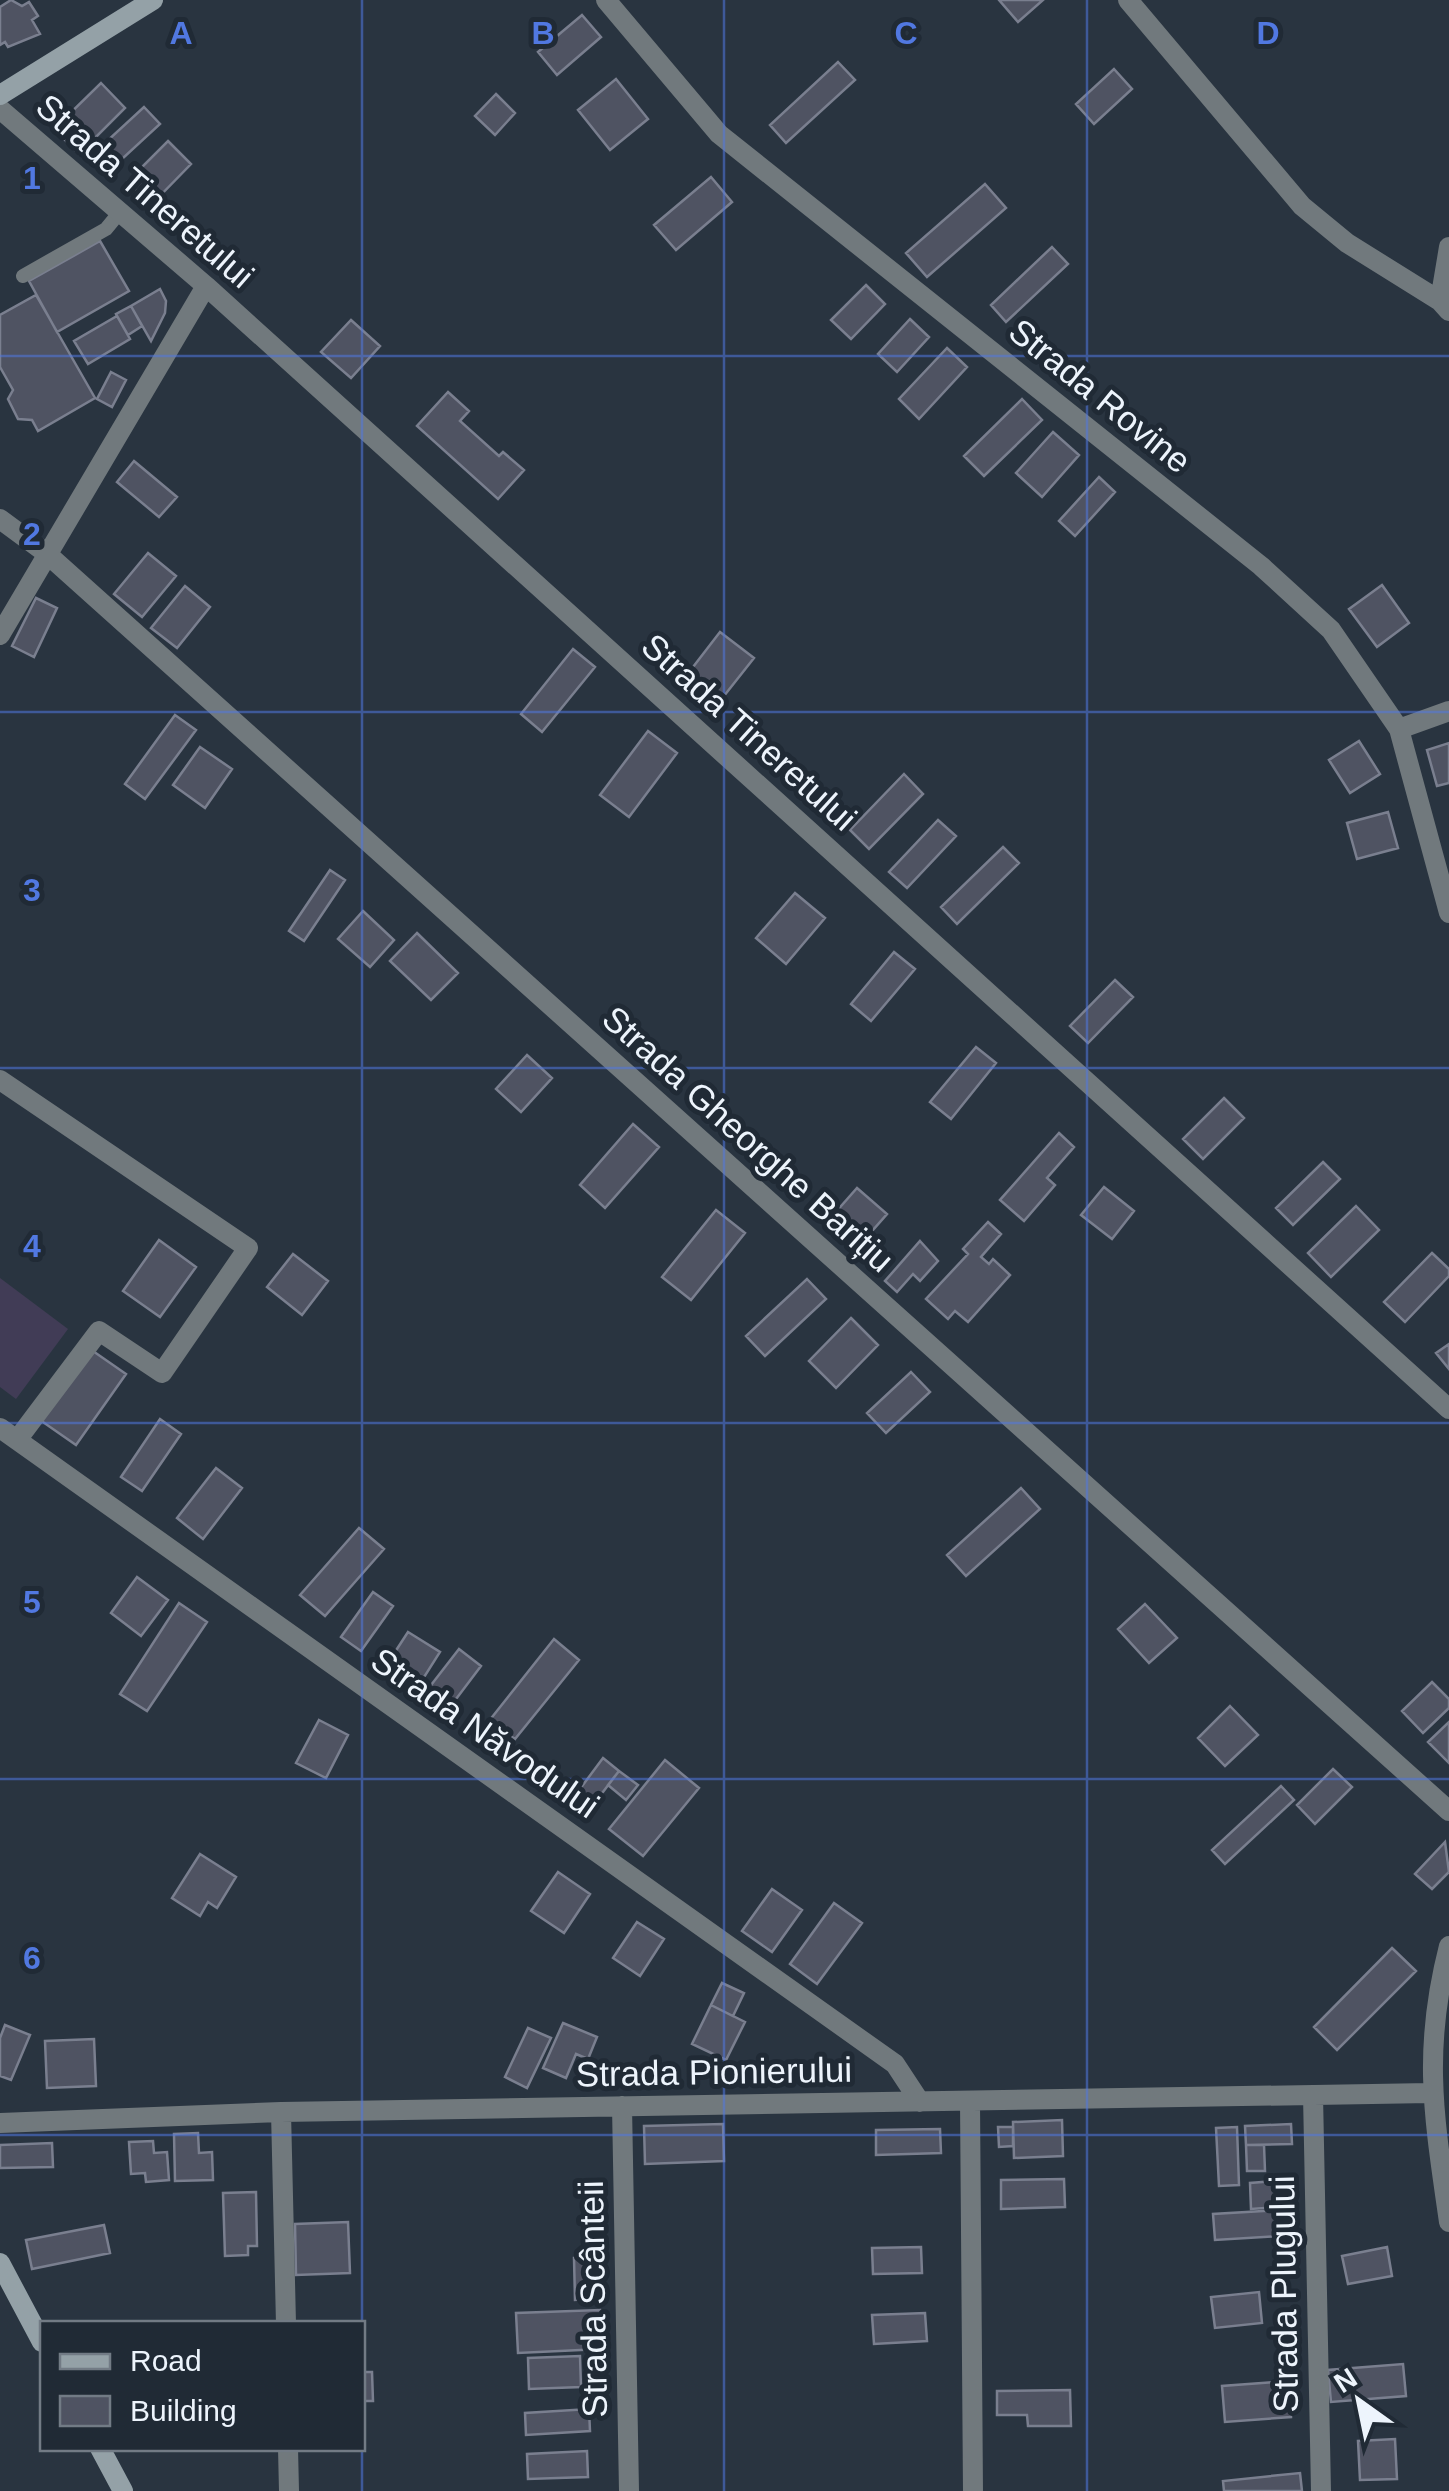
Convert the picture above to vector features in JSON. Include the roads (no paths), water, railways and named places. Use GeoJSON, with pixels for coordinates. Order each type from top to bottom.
{"type":"FeatureCollection","features":[{"type":"Feature","properties":{"kind":"street"},"geometry":{"type":"LineString","coordinates":[[0,95],[154,0]]}},
{"type":"Feature","properties":{"kind":"street","name":"Strada Rovine"},"geometry":{"type":"LineString","coordinates":[[606,0],[719,134],[1275,578],[1331,630],[1399,729],[1449,913]]}},
{"type":"Feature","properties":{"kind":"street"},"geometry":{"type":"LineString","coordinates":[[1128,0],[1302,206],[1347,243],[1444,306],[1449,247]]}},
{"type":"Feature","properties":{"kind":"street","name":"Strada Tineretului"},"geometry":{"type":"LineString","coordinates":[[0,109],[206,286],[1449,1409]]}},
{"type":"Feature","properties":{"kind":"street"},"geometry":{"type":"LineString","coordinates":[[0,635],[206,286]]}},
{"type":"Feature","properties":{"kind":"street","name":"Strada Gheorghe Barițiu"},"geometry":{"type":"LineString","coordinates":[[0,520],[46,553],[1449,1811]]}},
{"type":"Feature","properties":{"kind":"street"},"geometry":{"type":"LineString","coordinates":[[1399,729],[1449,711]]}},
{"type":"Feature","properties":{"kind":"street"},"geometry":{"type":"LineString","coordinates":[[0,1080],[248,1248],[162,1373],[99,1332],[9,1434]]}},
{"type":"Feature","properties":{"kind":"street","name":"Strada Năvodului"},"geometry":{"type":"LineString","coordinates":[[9,1434],[894,2064],[920,2102]]}},
{"type":"Feature","properties":{"kind":"street"},"geometry":{"type":"LineString","coordinates":[[1449,1946],[1435,2000],[1430,2093],[1449,2222]]}},
{"type":"Feature","properties":{"kind":"street","name":"Strada Pionierului"},"geometry":{"type":"LineString","coordinates":[[0,2123],[281,2112],[1430,2093]]}},
{"type":"Feature","properties":{"kind":"street","name":"Strada Plugului"},"geometry":{"type":"LineString","coordinates":[[1313,2095],[1321,2491]]}},
{"type":"Feature","properties":{"kind":"street"},"geometry":{"type":"LineString","coordinates":[[970,2101],[974,2491]]}},
{"type":"Feature","properties":{"kind":"street","name":"Strada Scânteii"},"geometry":{"type":"LineString","coordinates":[[622,2106],[629,2491]]}},
{"type":"Feature","properties":{"kind":"street"},"geometry":{"type":"LineString","coordinates":[[281,2112],[286,2321]]}},
{"type":"Feature","properties":{"kind":"street"},"geometry":{"type":"LineString","coordinates":[[0,2263],[40,2338]]}},
{"type":"Feature","properties":{"kind":"street"},"geometry":{"type":"LineString","coordinates":[[102,2451],[122,2491]]}},
{"type":"Feature","properties":{"kind":"street"},"geometry":{"type":"LineString","coordinates":[[288,2451],[289,2491]]}},
{"type":"Feature","properties":{"kind":"lane"},"geometry":{"type":"LineString","coordinates":[[23,276],[106,229],[120,212]]}}]}
